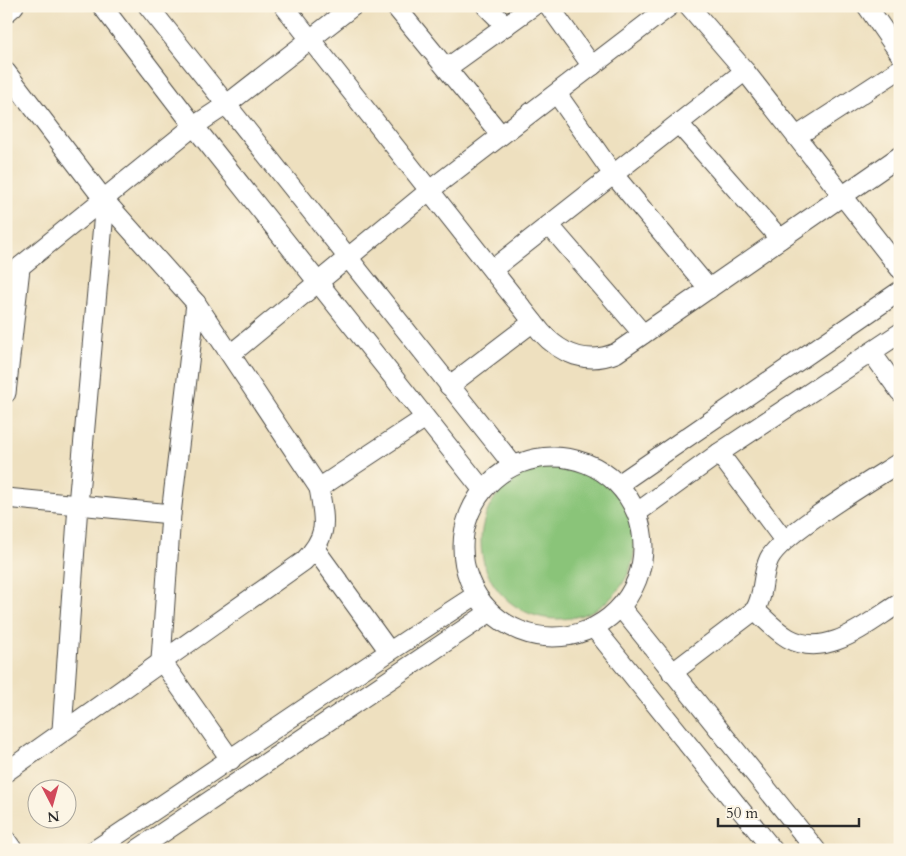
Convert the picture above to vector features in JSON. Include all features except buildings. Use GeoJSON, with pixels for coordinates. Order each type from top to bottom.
{"type":"FeatureCollection","features":[{"type":"Feature","properties":{"kind":"street"},"geometry":{"type":"LineString","coordinates":[[6,13],[14,6]]}},
{"type":"Feature","properties":{"kind":"street"},"geometry":{"type":"LineString","coordinates":[[102,6],[194,126],[482,489]]}},
{"type":"Feature","properties":{"kind":"street"},"geometry":{"type":"LineString","coordinates":[[148,6],[513,465]]}},
{"type":"Feature","properties":{"kind":"street"},"geometry":{"type":"LineString","coordinates":[[284,6],[308,39],[551,343],[562,351],[586,358],[602,357],[616,353],[845,196],[900,156]]}},
{"type":"Feature","properties":{"kind":"street"},"geometry":{"type":"LineString","coordinates":[[6,392],[13,273],[105,201],[194,126],[226,105],[308,39],[353,6]]}},
{"type":"Feature","properties":{"kind":"street"},"geometry":{"type":"LineString","coordinates":[[395,6],[501,135]]}},
{"type":"Feature","properties":{"kind":"street"},"geometry":{"type":"LineString","coordinates":[[486,6],[506,26]]}},
{"type":"Feature","properties":{"kind":"street"},"geometry":{"type":"LineString","coordinates":[[447,68],[533,6]]}},
{"type":"Feature","properties":{"kind":"street"},"geometry":{"type":"LineString","coordinates":[[548,6],[592,66]]}},
{"type":"Feature","properties":{"kind":"street"},"geometry":{"type":"LineString","coordinates":[[231,354],[346,257],[430,190],[670,6]]}},
{"type":"Feature","properties":{"kind":"street"},"geometry":{"type":"LineString","coordinates":[[689,6],[745,71],[845,196],[900,269]]}},
{"type":"Feature","properties":{"kind":"street"},"geometry":{"type":"LineString","coordinates":[[866,6],[900,54]]}},
{"type":"Feature","properties":{"kind":"street"},"geometry":{"type":"LineString","coordinates":[[797,136],[900,69]]}},
{"type":"Feature","properties":{"kind":"street"},"geometry":{"type":"LineString","coordinates":[[493,269],[745,71]]}},
{"type":"Feature","properties":{"kind":"street"},"geometry":{"type":"LineString","coordinates":[[6,72],[105,201],[196,302],[319,488],[325,524],[316,549],[304,561],[62,730],[6,772]]}},
{"type":"Feature","properties":{"kind":"street"},"geometry":{"type":"LineString","coordinates":[[556,94],[613,174],[709,289]]}},
{"type":"Feature","properties":{"kind":"street"},"geometry":{"type":"LineString","coordinates":[[679,124],[780,239]]}},
{"type":"Feature","properties":{"kind":"street"},"geometry":{"type":"LineString","coordinates":[[62,730],[78,506],[105,201]]}},
{"type":"Feature","properties":{"kind":"street"},"geometry":{"type":"LineString","coordinates":[[549,226],[643,334]]}},
{"type":"Feature","properties":{"kind":"street"},"geometry":{"type":"LineString","coordinates":[[619,484],[900,291]]}},
{"type":"Feature","properties":{"kind":"street"},"geometry":{"type":"LineString","coordinates":[[196,302],[171,514],[161,660],[231,760]]}},
{"type":"Feature","properties":{"kind":"street"},"geometry":{"type":"LineString","coordinates":[[449,386],[533,322]]}},
{"type":"Feature","properties":{"kind":"street"},"geometry":{"type":"LineString","coordinates":[[638,512],[719,453],[900,334]]}},
{"type":"Feature","properties":{"kind":"street"},"geometry":{"type":"LineString","coordinates":[[872,353],[900,392]]}},
{"type":"Feature","properties":{"kind":"street"},"geometry":{"type":"LineString","coordinates":[[319,488],[426,418]]}},
{"type":"Feature","properties":{"kind":"street"},"geometry":{"type":"LineString","coordinates":[[719,453],[784,540]]}},
{"type":"Feature","properties":{"kind":"street"},"geometry":{"type":"LineString","coordinates":[[558,456],[580,460],[601,470],[619,484],[638,512],[645,544],[640,576],[622,609],[595,629],[557,638],[525,633],[496,618],[476,595],[463,562],[463,537],[469,513],[482,489],[513,465],[535,458],[558,456]]}},
{"type":"Feature","properties":{"kind":"street"},"geometry":{"type":"LineString","coordinates":[[672,673],[755,610],[760,602],[768,560],[784,540],[900,462]]}},
{"type":"Feature","properties":{"kind":"street"},"geometry":{"type":"LineString","coordinates":[[6,498],[171,514]]}},
{"type":"Feature","properties":{"kind":"street"},"geometry":{"type":"LineString","coordinates":[[316,549],[389,651]]}},
{"type":"Feature","properties":{"kind":"street"},"geometry":{"type":"LineString","coordinates":[[95,850],[231,760],[389,651],[476,595]]}},
{"type":"Feature","properties":{"kind":"street"},"geometry":{"type":"LineString","coordinates":[[755,610],[786,637],[813,646],[828,644],[844,637],[900,603]]}},
{"type":"Feature","properties":{"kind":"street"},"geometry":{"type":"LineString","coordinates":[[622,609],[816,850]]}},
{"type":"Feature","properties":{"kind":"street"},"geometry":{"type":"LineString","coordinates":[[137,850],[490,612]]}},
{"type":"Feature","properties":{"kind":"street"},"geometry":{"type":"LineString","coordinates":[[595,629],[774,850]]}},
{"type":"Feature","properties":{"kind":"street"},"geometry":{"type":"LineString","coordinates":[[6,840],[14,850]]}},
{"type":"Feature","properties":{"kind":"green space"},"geometry":{"type":"Polygon","coordinates":[[[558,465],[587,471],[601,478],[612,488],[622,499],[629,513],[635,542],[629,571],[622,585],[612,596],[601,606],[587,613],[558,619],[529,613],[515,606],[504,596],[494,585],[487,571],[481,542],[487,513],[494,499],[504,488],[515,478],[529,471],[558,465]]]}}]}
